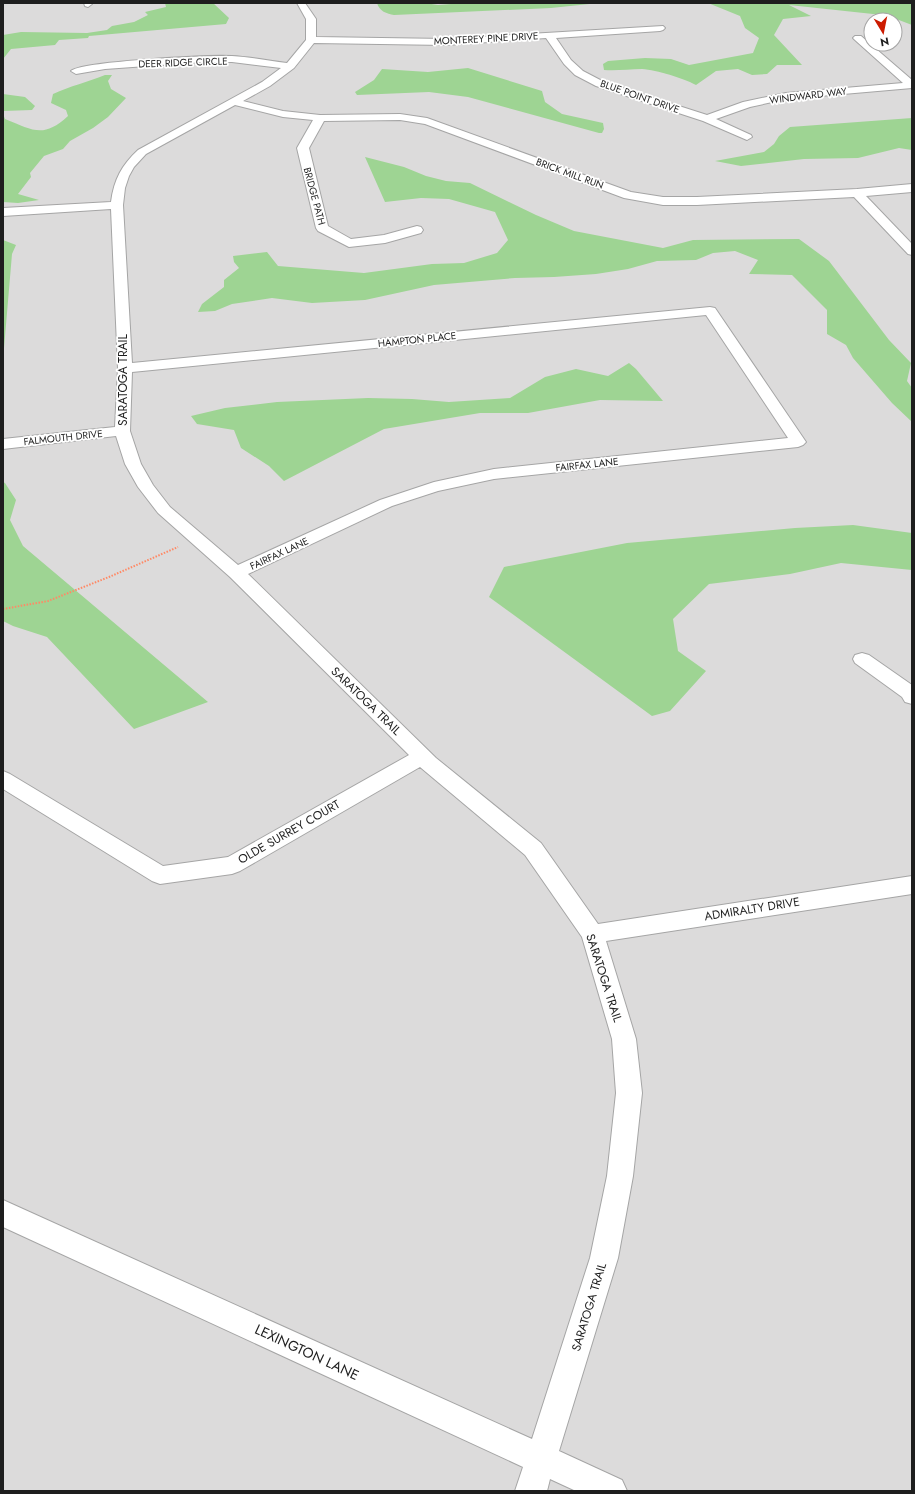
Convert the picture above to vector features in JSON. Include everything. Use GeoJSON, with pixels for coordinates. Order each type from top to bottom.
{"type":"FeatureCollection","features":[{"type":"Feature","properties":{"kind":"street"},"geometry":{"type":"LineString","coordinates":[[302,3],[311,20],[311,40]]}},
{"type":"Feature","properties":{"kind":"street","name":"MONTEREY PINE DRIVE"},"geometry":{"type":"LineString","coordinates":[[311,40],[446,42],[660,28]]}},
{"type":"Feature","properties":{"kind":"street","name":"BLUE POINT DRIVE"},"geometry":{"type":"LineString","coordinates":[[549,35],[567,62],[579,73],[600,84],[707,119],[747,137]]}},
{"type":"Feature","properties":{"kind":"street"},"geometry":{"type":"LineString","coordinates":[[858,38],[912,85]]}},
{"type":"Feature","properties":{"kind":"street","name":"SARATOGA TRAIL"},"geometry":{"type":"LineString","coordinates":[[311,40],[290,66],[266,84],[142,152],[129,164],[121,176],[118,188],[117,205],[125,368],[122,431],[133,464],[146,487],[164,510],[236,574],[423,756],[532,849],[592,934],[624,1039],[629,1093],[620,1176],[604,1258],[542,1460],[531,1491]]}},
{"type":"Feature","properties":{"kind":"street","name":"DEER RIDGE CIRCLE"},"geometry":{"type":"LineString","coordinates":[[76,71],[106,66],[210,59],[232,59],[290,66]]}},
{"type":"Feature","properties":{"kind":"street","name":"WINDWARD WAY"},"geometry":{"type":"LineString","coordinates":[[707,119],[747,104],[786,96],[912,85]]}},
{"type":"Feature","properties":{"kind":"street","name":"BRICK MILL RUN"},"geometry":{"type":"LineString","coordinates":[[234,102],[283,114],[320,118],[400,118],[427,121],[628,195],[663,201],[697,201],[857,193],[912,188]]}},
{"type":"Feature","properties":{"kind":"street","name":"BRIDGE PATH"},"geometry":{"type":"LineString","coordinates":[[320,118],[303,148],[322,228],[349,243],[385,239],[417,230]]}},
{"type":"Feature","properties":{"kind":"street"},"geometry":{"type":"LineString","coordinates":[[857,193],[912,251]]}},
{"type":"Feature","properties":{"kind":"street"},"geometry":{"type":"LineString","coordinates":[[3,212],[117,205]]}},
{"type":"Feature","properties":{"kind":"street","name":"HAMPTON PLACE"},"geometry":{"type":"LineString","coordinates":[[125,368],[710,311]]}},
{"type":"Feature","properties":{"kind":"street","name":"FAIRFAX LANE"},"geometry":{"type":"LineString","coordinates":[[236,574],[386,503],[434,487],[494,474],[798,442],[710,311]]}},
{"type":"Feature","properties":{"kind":"street","name":"FALMOUTH DRIVE"},"geometry":{"type":"LineString","coordinates":[[3,444],[122,431]]}},
{"type":"Feature","properties":{"kind":"street"},"geometry":{"type":"LineString","coordinates":[[862,659],[909,692],[912,696]]}},
{"type":"Feature","properties":{"kind":"street","name":"OLDE SURREY COURT"},"geometry":{"type":"LineString","coordinates":[[3,779],[160,875],[232,865],[423,756]]}},
{"type":"Feature","properties":{"kind":"street","name":"ADMIRALTY DRIVE"},"geometry":{"type":"LineString","coordinates":[[592,934],[912,885]]}},
{"type":"Feature","properties":{"kind":"street","name":"LEXINGTON LANE"},"geometry":{"type":"LineString","coordinates":[[3,1213],[611,1491]]}},
{"type":"Feature","properties":{"kind":"path"},"geometry":{"type":"LineString","coordinates":[[3,609],[48,602],[197,539]]}},
{"type":"Feature","properties":{"kind":"shaded area"},"geometry":{"type":"Polygon","coordinates":[[[3,3],[912,3],[912,1491],[3,1491],[3,3]]]}},
{"type":"Feature","properties":{"kind":"green space"},"geometry":{"type":"Polygon","coordinates":[[[165,3],[213,3],[229,18],[226,24],[59,40],[55,45],[11,49],[3,59],[3,35],[21,32],[87,33],[107,30],[112,26],[134,22],[148,15],[145,12],[166,7],[165,3]]]}},
{"type":"Feature","properties":{"kind":"green space"},"geometry":{"type":"Polygon","coordinates":[[[377,3],[425,3],[438,5],[464,3],[599,3],[551,8],[394,15],[384,12],[377,3]]]}},
{"type":"Feature","properties":{"kind":"green space"},"geometry":{"type":"Polygon","coordinates":[[[708,3],[912,3],[912,25],[903,22],[903,12],[863,13],[789,5],[811,16],[783,19],[774,35],[802,65],[777,65],[767,74],[752,75],[738,69],[716,71],[696,85],[655,71],[642,69],[604,70],[603,64],[608,61],[645,58],[671,59],[689,65],[753,53],[759,38],[745,28],[740,16],[708,3]]]}},
{"type":"Feature","properties":{"kind":"green space"},"geometry":{"type":"Polygon","coordinates":[[[468,68],[542,91],[545,102],[562,114],[603,123],[604,129],[602,133],[599,133],[468,97],[429,92],[357,95],[355,92],[374,80],[382,69],[428,72],[468,68]]]}},
{"type":"Feature","properties":{"kind":"green space"},"geometry":{"type":"Polygon","coordinates":[[[105,75],[112,75],[108,81],[111,89],[126,98],[108,117],[93,128],[70,141],[63,149],[44,156],[30,173],[31,177],[18,194],[39,200],[18,203],[3,202],[3,114],[5,119],[31,129],[44,130],[52,128],[68,116],[66,110],[51,103],[53,94],[105,75]]]}},
{"type":"Feature","properties":{"kind":"green space"},"geometry":{"type":"Polygon","coordinates":[[[3,94],[25,97],[35,106],[32,110],[3,111],[3,94]]]}},
{"type":"Feature","properties":{"kind":"green space"},"geometry":{"type":"Polygon","coordinates":[[[912,118],[912,150],[899,148],[858,158],[804,159],[741,166],[715,161],[764,152],[790,127],[912,118]]]}},
{"type":"Feature","properties":{"kind":"green space"},"geometry":{"type":"Polygon","coordinates":[[[365,157],[404,167],[426,176],[446,181],[470,183],[536,215],[574,231],[663,248],[693,240],[799,239],[829,261],[889,340],[911,363],[907,381],[912,388],[912,422],[892,403],[853,358],[846,345],[827,334],[827,310],[792,275],[749,274],[758,260],[735,251],[713,253],[696,260],[657,261],[628,269],[596,274],[515,278],[434,285],[365,300],[312,303],[272,298],[232,304],[215,311],[198,312],[202,304],[224,287],[224,280],[239,268],[234,262],[233,256],[267,252],[278,266],[364,273],[432,264],[464,263],[497,253],[508,240],[495,212],[449,199],[421,198],[385,202],[365,157]]]}},
{"type":"Feature","properties":{"kind":"green space"},"geometry":{"type":"Polygon","coordinates":[[[3,240],[16,245],[12,254],[3,360],[3,240]]]}},
{"type":"Feature","properties":{"kind":"green space"},"geometry":{"type":"Polygon","coordinates":[[[629,363],[636,369],[663,401],[600,400],[528,413],[480,413],[384,429],[284,481],[269,466],[241,448],[234,430],[197,424],[191,416],[225,408],[277,402],[368,398],[449,402],[510,398],[545,377],[576,369],[608,376],[629,363]]]}},
{"type":"Feature","properties":{"kind":"green space"},"geometry":{"type":"Polygon","coordinates":[[[3,482],[16,500],[10,520],[23,546],[208,702],[134,729],[47,637],[13,626],[3,621],[3,482]]]}},
{"type":"Feature","properties":{"kind":"green space"},"geometry":{"type":"Polygon","coordinates":[[[853,525],[912,533],[912,570],[841,563],[790,574],[709,584],[673,619],[678,651],[706,671],[670,711],[652,716],[489,597],[504,567],[627,543],[795,528],[853,525]]]}}]}
